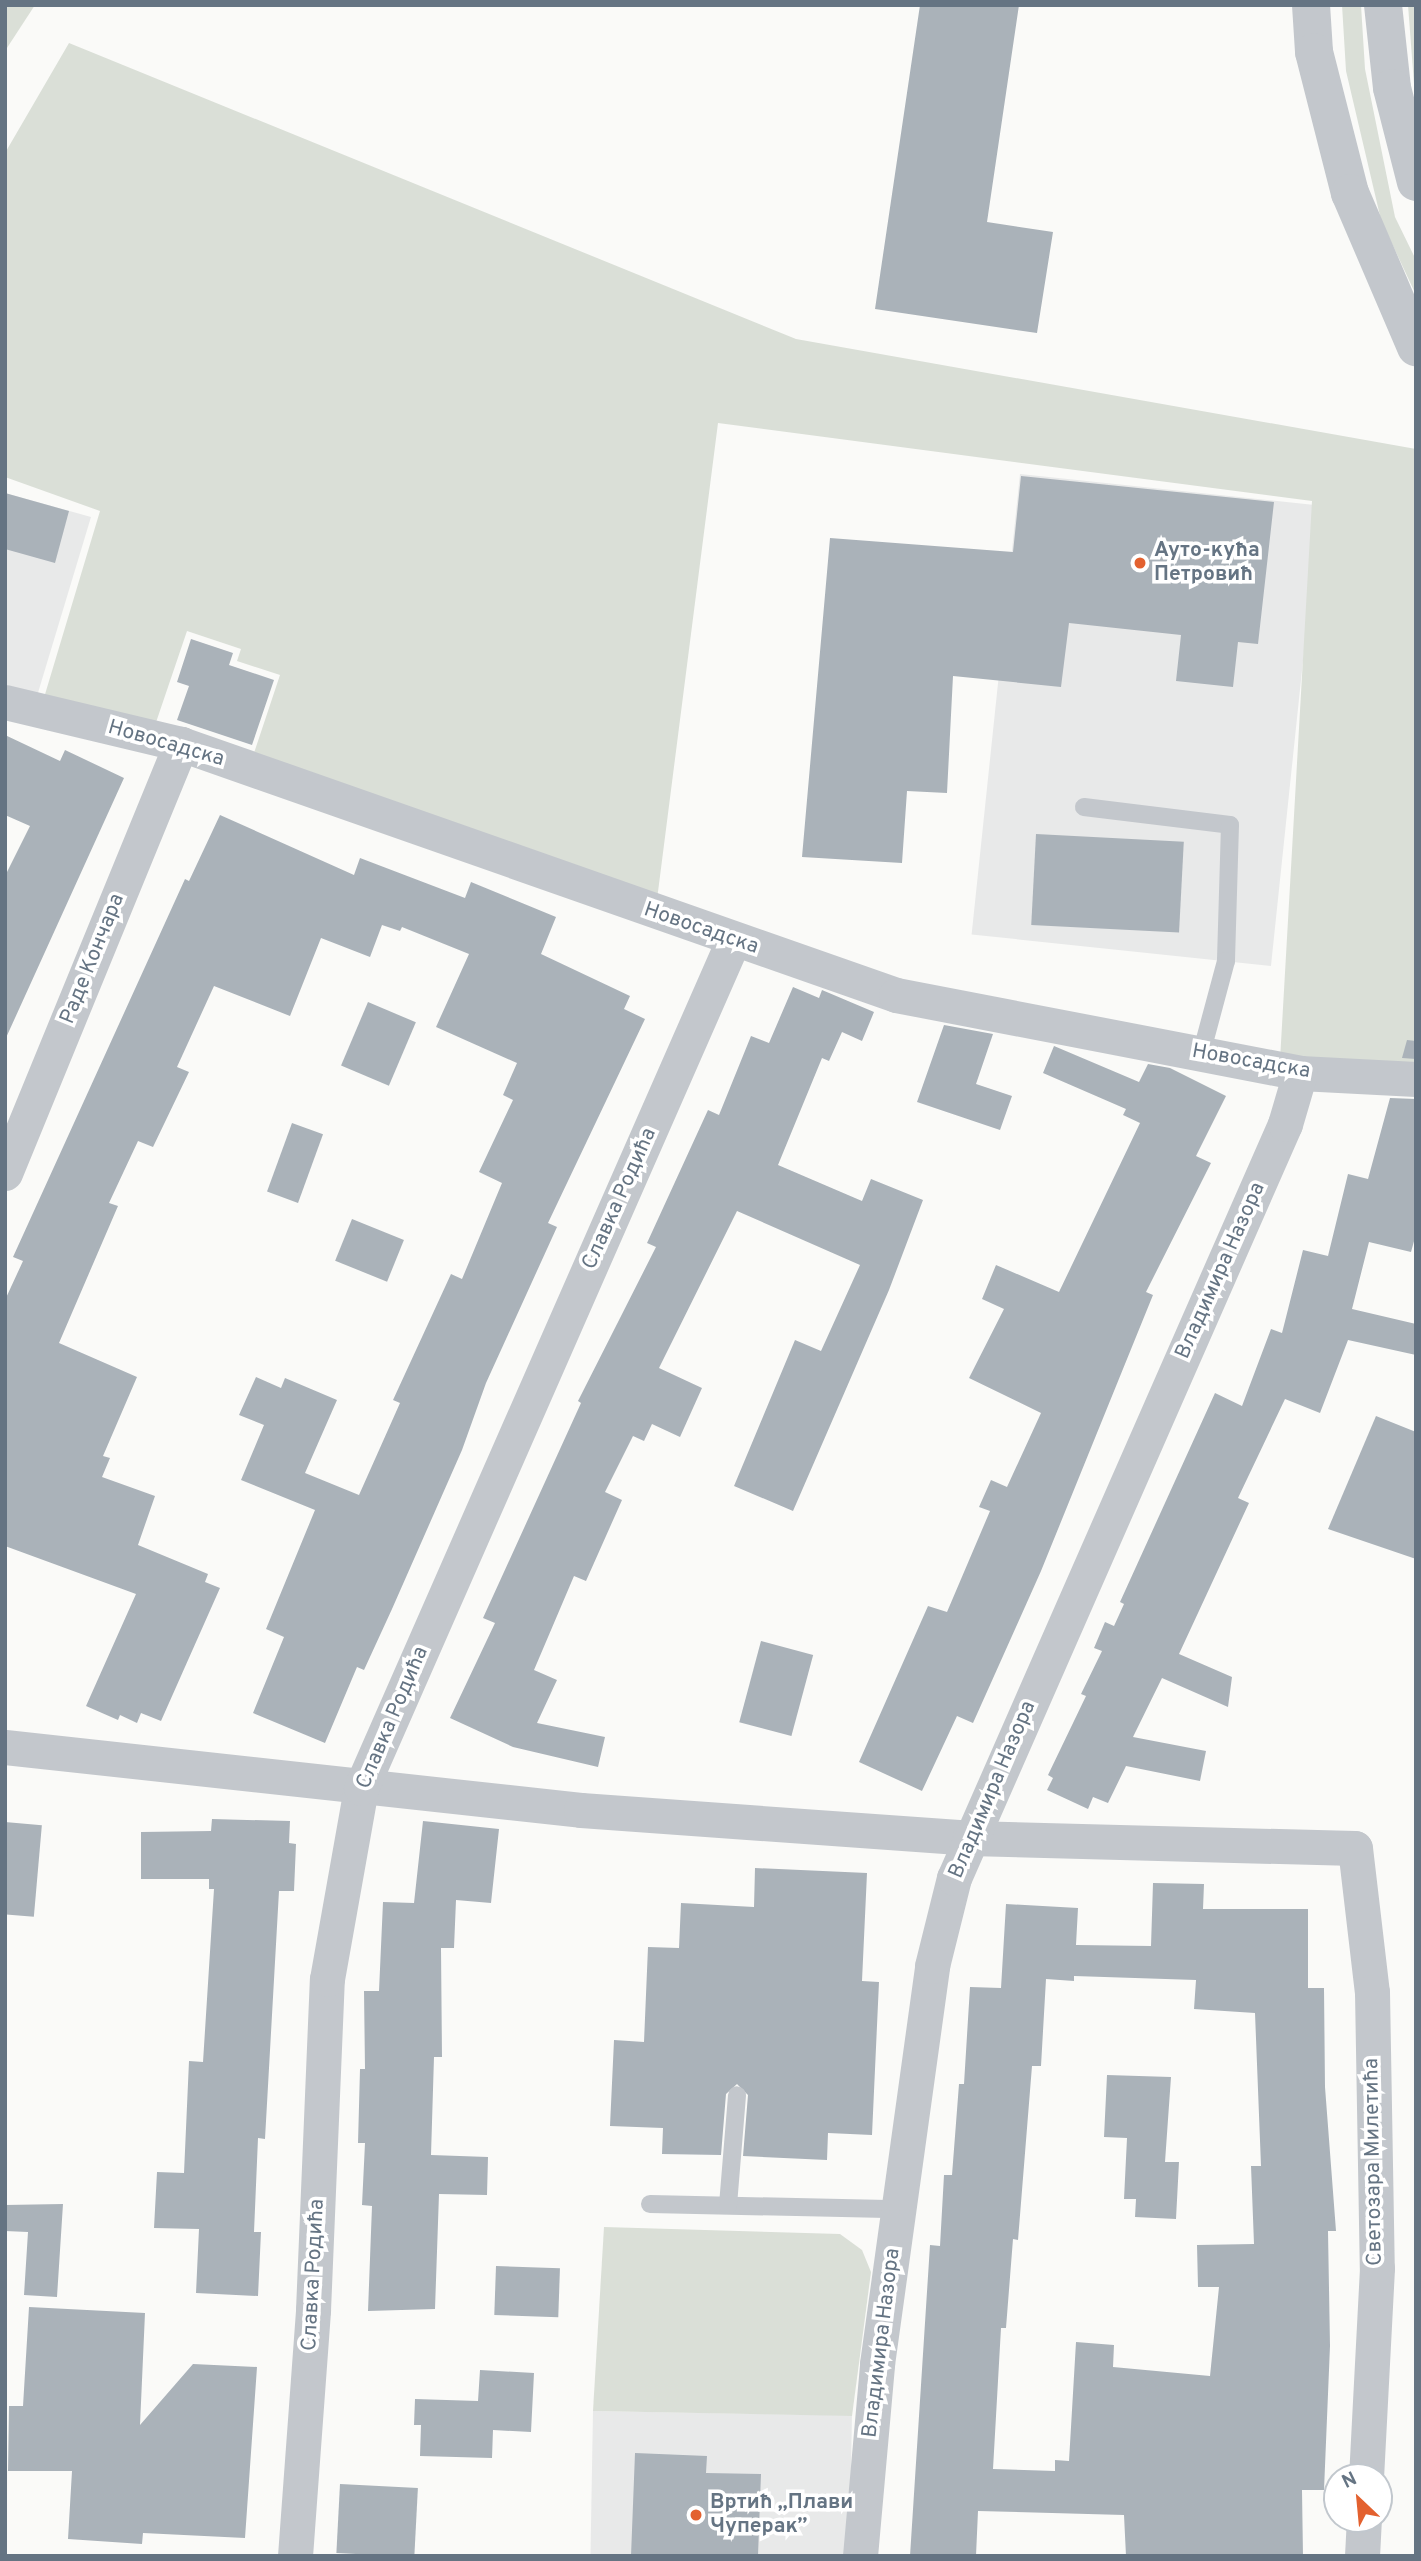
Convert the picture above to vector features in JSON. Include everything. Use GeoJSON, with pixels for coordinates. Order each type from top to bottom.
{"type":"FeatureCollection","features":[{"type":"Feature","properties":{"kind":"street"},"geometry":{"type":"LineString","coordinates":[[1311,5],[1314,52],[1350,193],[1416,346]]}},
{"type":"Feature","properties":{"kind":"street"},"geometry":{"type":"LineString","coordinates":[[1383,5],[1392,88],[1416,182]]}},
{"type":"Feature","properties":{"kind":"street","name":"Новосадска"},"geometry":{"type":"LineString","coordinates":[[5,702],[181,744],[733,941],[896,995],[1300,1073],[1416,1079]]}},
{"type":"Feature","properties":{"kind":"street","name":"Раде Кончара"},"geometry":{"type":"LineString","coordinates":[[5,1173],[181,744]]}},
{"type":"Feature","properties":{"kind":"street","name":"Славка Родића"},"geometry":{"type":"LineString","coordinates":[[295,2556],[313,2310],[327,1979],[362,1788],[733,941]]}},
{"type":"Feature","properties":{"kind":"street","name":"Владимира Назора"},"geometry":{"type":"LineString","coordinates":[[860,2556],[877,2364],[932,1966],[969,1838],[1285,1124],[1300,1073]]}},
{"type":"Feature","properties":{"kind":"street"},"geometry":{"type":"LineString","coordinates":[[5,1747],[362,1788],[969,1838]]}},
{"type":"Feature","properties":{"kind":"street","name":"Светозара Милетића"},"geometry":{"type":"LineString","coordinates":[[969,1838],[1355,1848],[1372,1992],[1377,2255],[1367,2463]]}},
{"type":"Feature","properties":{"kind":"street"},"geometry":{"type":"LineString","coordinates":[[1362,2556],[1363,2533]]}},
{"type":"Feature","properties":{"kind":"lane"},"geometry":{"type":"LineString","coordinates":[[1084,807],[1230,825],[1226,961],[1201,1054]]}},
{"type":"Feature","properties":{"kind":"lane"},"geometry":{"type":"LineString","coordinates":[[728,2205],[737,2095]]}},
{"type":"Feature","properties":{"kind":"lane"},"geometry":{"type":"LineString","coordinates":[[650,2204],[899,2209]]}},
{"type":"Feature","properties":{"kind":"shaded area"},"geometry":{"type":"Polygon","coordinates":[[[5,5],[35,5],[5,51],[5,5]]]}},
{"type":"Feature","properties":{"kind":"shaded area"},"geometry":{"type":"Polygon","coordinates":[[[1342,5],[1361,5],[1365,69],[1395,217],[1416,260],[1416,295],[1381,220],[1346,71],[1342,5]]]}},
{"type":"Feature","properties":{"kind":"shaded area"},"geometry":{"type":"Polygon","coordinates":[[[1408,5],[1416,5],[1416,88],[1414,84],[1408,5]]]}},
{"type":"Feature","properties":{"kind":"shaded area"},"geometry":{"type":"Polygon","coordinates":[[[69,43],[796,339],[1416,449],[1416,1070],[1280,1060],[1312,501],[718,423],[654,923],[246,777],[280,675],[237,661],[241,649],[187,631],[149,743],[40,711],[100,511],[5,477],[5,153],[69,43]]]}},
{"type":"Feature","properties":{"kind":"shaded area"},"geometry":{"type":"Polygon","coordinates":[[[1020,474],[1319,505],[1271,966],[972,934],[1020,474]]]}},
{"type":"Feature","properties":{"kind":"shaded area"},"geometry":{"type":"Polygon","coordinates":[[[5,493],[91,517],[34,706],[5,698],[5,493]]]}},
{"type":"Feature","properties":{"kind":"shaded area"},"geometry":{"type":"Polygon","coordinates":[[[604,2227],[840,2234],[862,2250],[871,2272],[852,2416],[593,2411],[604,2227]]]}},
{"type":"Feature","properties":{"kind":"shaded area"},"geometry":{"type":"Polygon","coordinates":[[[593,2411],[852,2416],[850,2556],[590,2556],[593,2411]]]}},
{"type":"Feature","properties":{"kind":"building"},"geometry":{"type":"Polygon","coordinates":[[[920,5],[1019,5],[987,222],[1053,232],[1037,333],[875,309],[920,5]]]}},
{"type":"Feature","properties":{"kind":"building"},"geometry":{"type":"Polygon","coordinates":[[[1021,476],[1274,502],[1258,644],[1238,642],[1233,687],[1176,681],[1181,635],[1069,623],[1061,687],[953,676],[947,793],[907,791],[902,863],[802,857],[830,538],[1013,552],[1021,476]]]}},
{"type":"Feature","properties":{"kind":"building"},"geometry":{"type":"Polygon","coordinates":[[[5,493],[69,511],[55,563],[5,549],[5,493]]]}},
{"type":"Feature","properties":{"kind":"building"},"geometry":{"type":"Polygon","coordinates":[[[191,639],[233,653],[229,665],[274,680],[252,745],[177,720],[189,686],[177,682],[191,639]]]}},
{"type":"Feature","properties":{"kind":"building"},"geometry":{"type":"Polygon","coordinates":[[[5,735],[60,761],[65,750],[124,778],[5,1040],[5,876],[30,826],[5,815],[5,735]]]}},
{"type":"Feature","properties":{"kind":"building"},"geometry":{"type":"Polygon","coordinates":[[[220,815],[354,875],[360,858],[465,898],[471,882],[556,917],[541,954],[630,996],[624,1009],[645,1019],[548,1223],[557,1227],[486,1383],[462,1450],[392,1609],[364,1670],[357,1667],[325,1743],[253,1713],[284,1637],[266,1629],[315,1510],[241,1480],[264,1425],[239,1415],[256,1377],[281,1388],[285,1378],[337,1400],[305,1473],[359,1495],[400,1403],[393,1400],[451,1274],[462,1279],[502,1183],[479,1172],[513,1100],[503,1095],[517,1063],[436,1027],[469,954],[402,927],[400,931],[382,925],[370,957],[321,938],[290,1016],[214,986],[177,1067],[189,1072],[153,1147],[138,1141],[109,1203],[118,1206],[59,1343],[137,1377],[103,1456],[110,1458],[102,1477],[155,1496],[138,1545],[208,1574],[205,1582],[220,1588],[161,1721],[141,1713],[137,1723],[120,1715],[118,1720],[86,1706],[136,1594],[5,1546],[5,1300],[23,1261],[13,1257],[185,879],[189,881],[220,815]]]}},
{"type":"Feature","properties":{"kind":"building"},"geometry":{"type":"Polygon","coordinates":[[[1036,834],[1184,842],[1179,933],[1031,925],[1036,834]]]}},
{"type":"Feature","properties":{"kind":"building"},"geometry":{"type":"Polygon","coordinates":[[[793,987],[819,998],[822,990],[874,1012],[862,1041],[842,1032],[829,1061],[822,1058],[778,1165],[862,1201],[871,1179],[923,1200],[889,1290],[793,1511],[734,1486],[795,1340],[821,1351],[860,1265],[737,1211],[659,1368],[702,1388],[680,1437],[652,1424],[644,1441],[633,1436],[605,1492],[622,1500],[586,1581],[574,1576],[534,1670],[557,1680],[537,1723],[605,1737],[598,1767],[513,1747],[450,1718],[495,1623],[483,1618],[581,1403],[578,1401],[656,1247],[647,1243],[708,1110],[719,1115],[751,1036],[769,1043],[793,987]]]}},
{"type":"Feature","properties":{"kind":"building"},"geometry":{"type":"Polygon","coordinates":[[[368,1002],[416,1022],[389,1086],[341,1066],[368,1002]]]}},
{"type":"Feature","properties":{"kind":"building"},"geometry":{"type":"Polygon","coordinates":[[[944,1025],[993,1034],[976,1084],[1012,1096],[1000,1130],[917,1102],[944,1025]]]}},
{"type":"Feature","properties":{"kind":"building"},"geometry":{"type":"Polygon","coordinates":[[[1407,1040],[1416,1041],[1416,1059],[1402,1058],[1407,1040]]]}},
{"type":"Feature","properties":{"kind":"building"},"geometry":{"type":"Polygon","coordinates":[[[1054,1046],[1139,1082],[1148,1064],[1170,1068],[1226,1096],[1196,1156],[1211,1163],[1146,1292],[1153,1295],[1041,1571],[973,1723],[957,1716],[922,1791],[859,1762],[928,1606],[947,1612],[990,1511],[979,1507],[991,1480],[1007,1487],[1041,1413],[969,1378],[1004,1309],[982,1299],[996,1265],[1059,1292],[1140,1123],[1123,1115],[1126,1109],[1043,1073],[1054,1046]]]}},
{"type":"Feature","properties":{"kind":"building"},"geometry":{"type":"Polygon","coordinates":[[[1390,1098],[1416,1099],[1416,1234],[1411,1252],[1369,1242],[1352,1309],[1416,1324],[1416,1355],[1348,1340],[1320,1413],[1285,1399],[1238,1498],[1249,1503],[1179,1654],[1232,1677],[1228,1707],[1162,1678],[1133,1737],[1206,1751],[1200,1781],[1126,1766],[1108,1803],[1093,1797],[1088,1809],[1047,1790],[1053,1778],[1048,1775],[1086,1696],[1081,1694],[1102,1651],[1094,1648],[1105,1622],[1114,1626],[1124,1604],[1120,1602],[1215,1393],[1242,1406],[1271,1329],[1282,1333],[1303,1250],[1328,1256],[1348,1174],[1368,1179],[1390,1098]]]}},
{"type":"Feature","properties":{"kind":"building"},"geometry":{"type":"Polygon","coordinates":[[[292,1123],[323,1134],[298,1203],[267,1192],[292,1123]]]}},
{"type":"Feature","properties":{"kind":"building"},"geometry":{"type":"Polygon","coordinates":[[[352,1219],[404,1240],[387,1282],[335,1261],[352,1219]]]}},
{"type":"Feature","properties":{"kind":"building"},"geometry":{"type":"Polygon","coordinates":[[[1376,1416],[1416,1432],[1416,1559],[1328,1529],[1376,1416]]]}},
{"type":"Feature","properties":{"kind":"building"},"geometry":{"type":"Polygon","coordinates":[[[761,1641],[813,1655],[791,1736],[739,1722],[761,1641]]]}},
{"type":"Feature","properties":{"kind":"building"},"geometry":{"type":"Polygon","coordinates":[[[212,1819],[290,1821],[289,1843],[296,1844],[294,1891],[279,1891],[265,2139],[258,2138],[254,2232],[261,2232],[258,2296],[196,2293],[199,2229],[154,2228],[157,2172],[184,2173],[189,2061],[203,2062],[214,1889],[209,1889],[209,1879],[141,1879],[141,1832],[211,1831],[212,1819]]]}},
{"type":"Feature","properties":{"kind":"building"},"geometry":{"type":"Polygon","coordinates":[[[423,1821],[499,1829],[491,1903],[456,1900],[454,1948],[441,1948],[442,2057],[434,2057],[431,2155],[488,2157],[487,2195],[439,2194],[435,2309],[368,2311],[372,2206],[362,2205],[365,2143],[358,2143],[360,2069],[365,2069],[364,1991],[379,1991],[383,1902],[414,1903],[423,1821]]]}},
{"type":"Feature","properties":{"kind":"building"},"geometry":{"type":"Polygon","coordinates":[[[5,1822],[42,1825],[34,1917],[5,1914],[5,1822]]]}},
{"type":"Feature","properties":{"kind":"building"},"geometry":{"type":"Polygon","coordinates":[[[755,1868],[867,1873],[862,1981],[879,1982],[872,2135],[828,2133],[827,2160],[743,2156],[748,2095],[737,2084],[726,2094],[721,2155],[662,2154],[663,2128],[610,2126],[614,2040],[644,2042],[648,1947],[679,1948],[681,1903],[754,1907],[755,1868]]]}},
{"type":"Feature","properties":{"kind":"building"},"geometry":{"type":"Polygon","coordinates":[[[1153,1883],[1204,1884],[1203,1909],[1308,1909],[1308,1988],[1324,1988],[1325,2087],[1336,2231],[1328,2231],[1330,2346],[1323,2490],[1302,2490],[1303,2556],[1126,2556],[1124,2515],[978,2511],[976,2556],[910,2556],[930,2245],[940,2246],[944,2175],[952,2175],[959,2084],[964,2084],[970,1987],[1001,1988],[1006,1904],[1078,1908],[1076,1945],[1151,1946],[1153,1883]],[[1074,1976],[1074,1981],[1046,1979],[1041,2066],[1032,2066],[1018,2240],[1013,2239],[1006,2328],[1001,2328],[993,2469],[1055,2471],[1055,2460],[1069,2461],[1076,2342],[1114,2345],[1113,2367],[1210,2376],[1219,2287],[1198,2287],[1197,2245],[1254,2244],[1251,2166],[1261,2166],[1255,2013],[1194,2009],[1196,1980],[1074,1976]]]}},
{"type":"Feature","properties":{"kind":"building"},"geometry":{"type":"Polygon","coordinates":[[[1107,2075],[1171,2077],[1165,2162],[1179,2162],[1176,2219],[1135,2217],[1136,2199],[1124,2199],[1127,2138],[1104,2137],[1107,2075]]]}},
{"type":"Feature","properties":{"kind":"building"},"geometry":{"type":"Polygon","coordinates":[[[63,2204],[57,2297],[24,2295],[28,2232],[5,2231],[5,2205],[63,2204]]]}},
{"type":"Feature","properties":{"kind":"building"},"geometry":{"type":"Polygon","coordinates":[[[496,2266],[560,2268],[558,2317],[494,2315],[496,2266]]]}},
{"type":"Feature","properties":{"kind":"building"},"geometry":{"type":"Polygon","coordinates":[[[29,2307],[145,2313],[140,2425],[193,2364],[257,2367],[245,2538],[143,2533],[142,2544],[68,2539],[72,2471],[8,2471],[9,2406],[23,2406],[29,2307]]]}},
{"type":"Feature","properties":{"kind":"building"},"geometry":{"type":"Polygon","coordinates":[[[480,2370],[534,2373],[531,2432],[493,2430],[492,2458],[420,2456],[421,2425],[414,2425],[415,2399],[478,2401],[480,2370]]]}},
{"type":"Feature","properties":{"kind":"building","name":"Вртић „Плави Чуперак”"},"geometry":{"type":"Polygon","coordinates":[[[635,2453],[707,2456],[706,2473],[761,2474],[758,2556],[631,2556],[635,2453]]]}},
{"type":"Feature","properties":{"kind":"building"},"geometry":{"type":"Polygon","coordinates":[[[340,2484],[418,2488],[414,2556],[336,2553],[340,2484]]]}},
{"type":"Feature","properties":{"kind":"place","name":"Ауто-кућа Петровић"},"geometry":{"type":"Point","coordinates":[1140,563]}},
{"type":"Feature","properties":{"kind":"place","name":"Вртић „Плави Чуперак”"},"geometry":{"type":"Point","coordinates":[696,2515]}}]}
